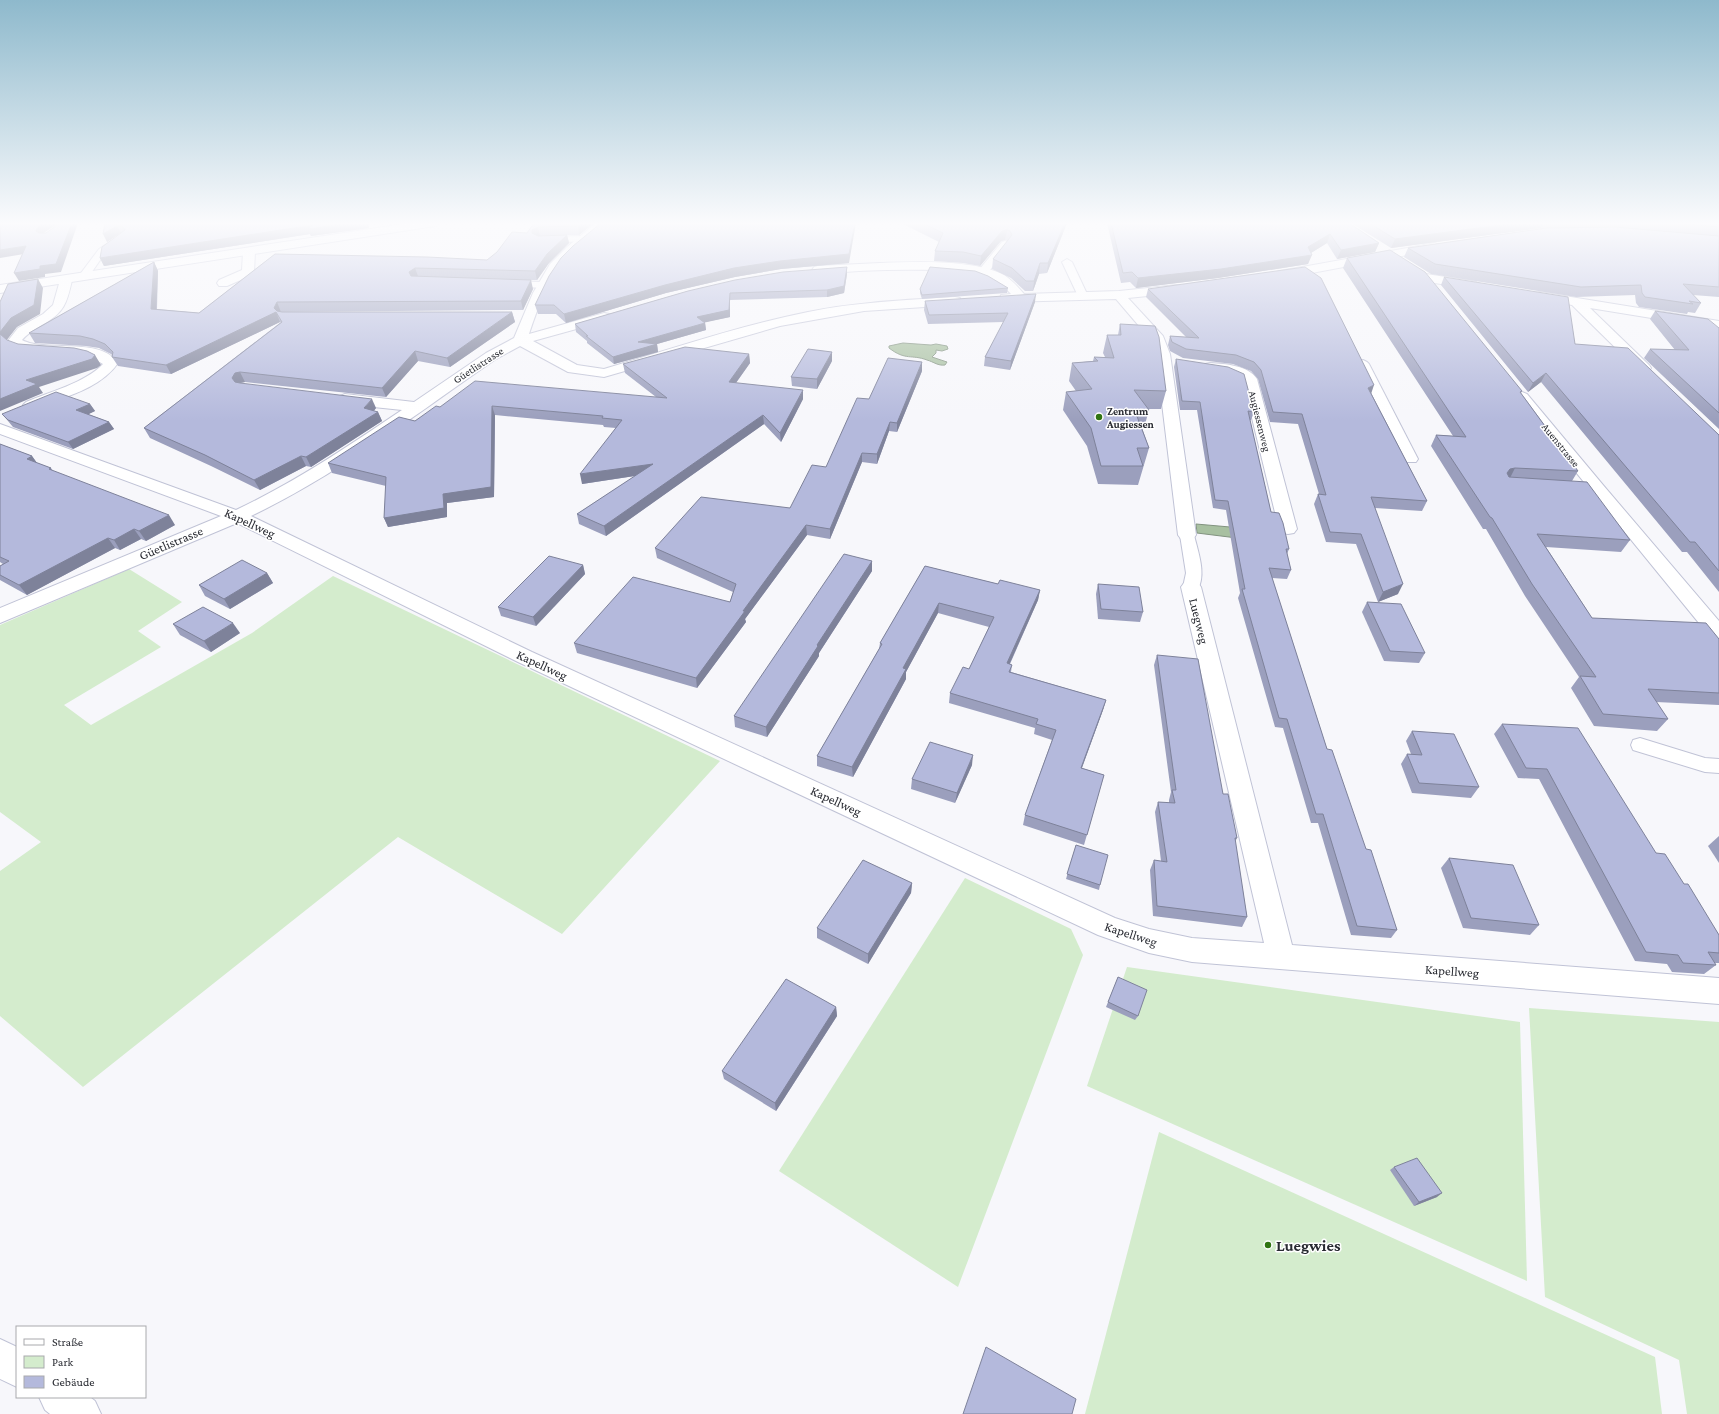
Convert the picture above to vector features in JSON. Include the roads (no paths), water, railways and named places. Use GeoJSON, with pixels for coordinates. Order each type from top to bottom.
{"type":"FeatureCollection","features":[{"type":"Feature","properties":{"kind":"street"},"geometry":{"type":"LineString","coordinates":[[22,408],[96,378],[106,370],[111,363],[106,358],[73,350],[24,347],[14,342],[18,334],[52,313],[59,306],[64,289]]}},
{"type":"Feature","properties":{"kind":"street"},"geometry":{"type":"LineString","coordinates":[[541,289],[521,316],[520,340],[573,369],[604,373],[777,323],[809,316],[864,308],[965,301]]}},
{"type":"Feature","properties":{"kind":"street"},"geometry":{"type":"LineString","coordinates":[[1014,289],[1020,297]]}},
{"type":"Feature","properties":{"kind":"street"},"geometry":{"type":"LineString","coordinates":[[996,299],[1020,297],[1119,295],[1180,289]]}},
{"type":"Feature","properties":{"kind":"street"},"geometry":{"type":"LineString","coordinates":[[1433,289],[1441,297]]}},
{"type":"Feature","properties":{"kind":"street"},"geometry":{"type":"LineString","coordinates":[[1528,294],[1719,325]]}},
{"type":"Feature","properties":{"kind":"street","name":"Luegweg"},"geometry":{"type":"LineString","coordinates":[[1119,295],[1158,339],[1163,354],[1187,536]]}},
{"type":"Feature","properties":{"kind":"street"},"geometry":{"type":"LineString","coordinates":[[1575,301],[1652,376]]}},
{"type":"Feature","properties":{"kind":"street","name":"Güetlistrasse"},"geometry":{"type":"LineString","coordinates":[[0,616],[237,516],[281,495],[335,463],[491,356],[520,340],[548,334],[617,313]]}},
{"type":"Feature","properties":{"kind":"street","name":"Augiessenweg"},"geometry":{"type":"LineString","coordinates":[[1163,354],[1174,361],[1187,364],[1229,368],[1241,372],[1250,379],[1288,529]]}},
{"type":"Feature","properties":{"kind":"street","name":"Auenstrasse"},"geometry":{"type":"LineString","coordinates":[[1511,384],[1596,489],[1719,634]]}},
{"type":"Feature","properties":{"kind":"street"},"geometry":{"type":"LineString","coordinates":[[331,397],[417,407]]}},
{"type":"Feature","properties":{"kind":"street","name":"Kapellweg"},"geometry":{"type":"LineString","coordinates":[[2,421],[237,516],[525,657],[1108,927],[1149,940],[1192,950],[1719,991]]}},
{"type":"Feature","properties":{"kind":"street","name":"Luegweg"},"geometry":{"type":"LineString","coordinates":[[1191,587],[1281,957]]}},
{"type":"Feature","properties":{"kind":"street"},"geometry":{"type":"LineString","coordinates":[[0,1357],[16,1368]]}},
{"type":"Feature","properties":{"kind":"street"},"geometry":{"type":"LineString","coordinates":[[59,1398],[82,1414]]}},
{"type":"Feature","properties":{"kind":"lane"},"geometry":{"type":"LineString","coordinates":[[1079,289],[1083,296]]}},
{"type":"Feature","properties":{"kind":"lane"},"geometry":{"type":"LineString","coordinates":[[1358,354],[1411,459]]}},
{"type":"Feature","properties":{"kind":"lane"},"geometry":{"type":"LineString","coordinates":[[1581,489],[1596,489]]}},
{"type":"Feature","properties":{"kind":"lane","name":"Luegweg"},"geometry":{"type":"LineString","coordinates":[[1187,536],[1194,573],[1191,587]]}},
{"type":"Feature","properties":{"kind":"lane"},"geometry":{"type":"LineString","coordinates":[[1640,746],[1705,765],[1719,766]]}},
{"type":"Feature","properties":{"kind":"place","name":"Zentrum Augiessen"},"geometry":{"type":"Point","coordinates":[1099,417]}},
{"type":"Feature","properties":{"kind":"place","name":"Luegwies"},"geometry":{"type":"Point","coordinates":[1268,1245]}}]}
